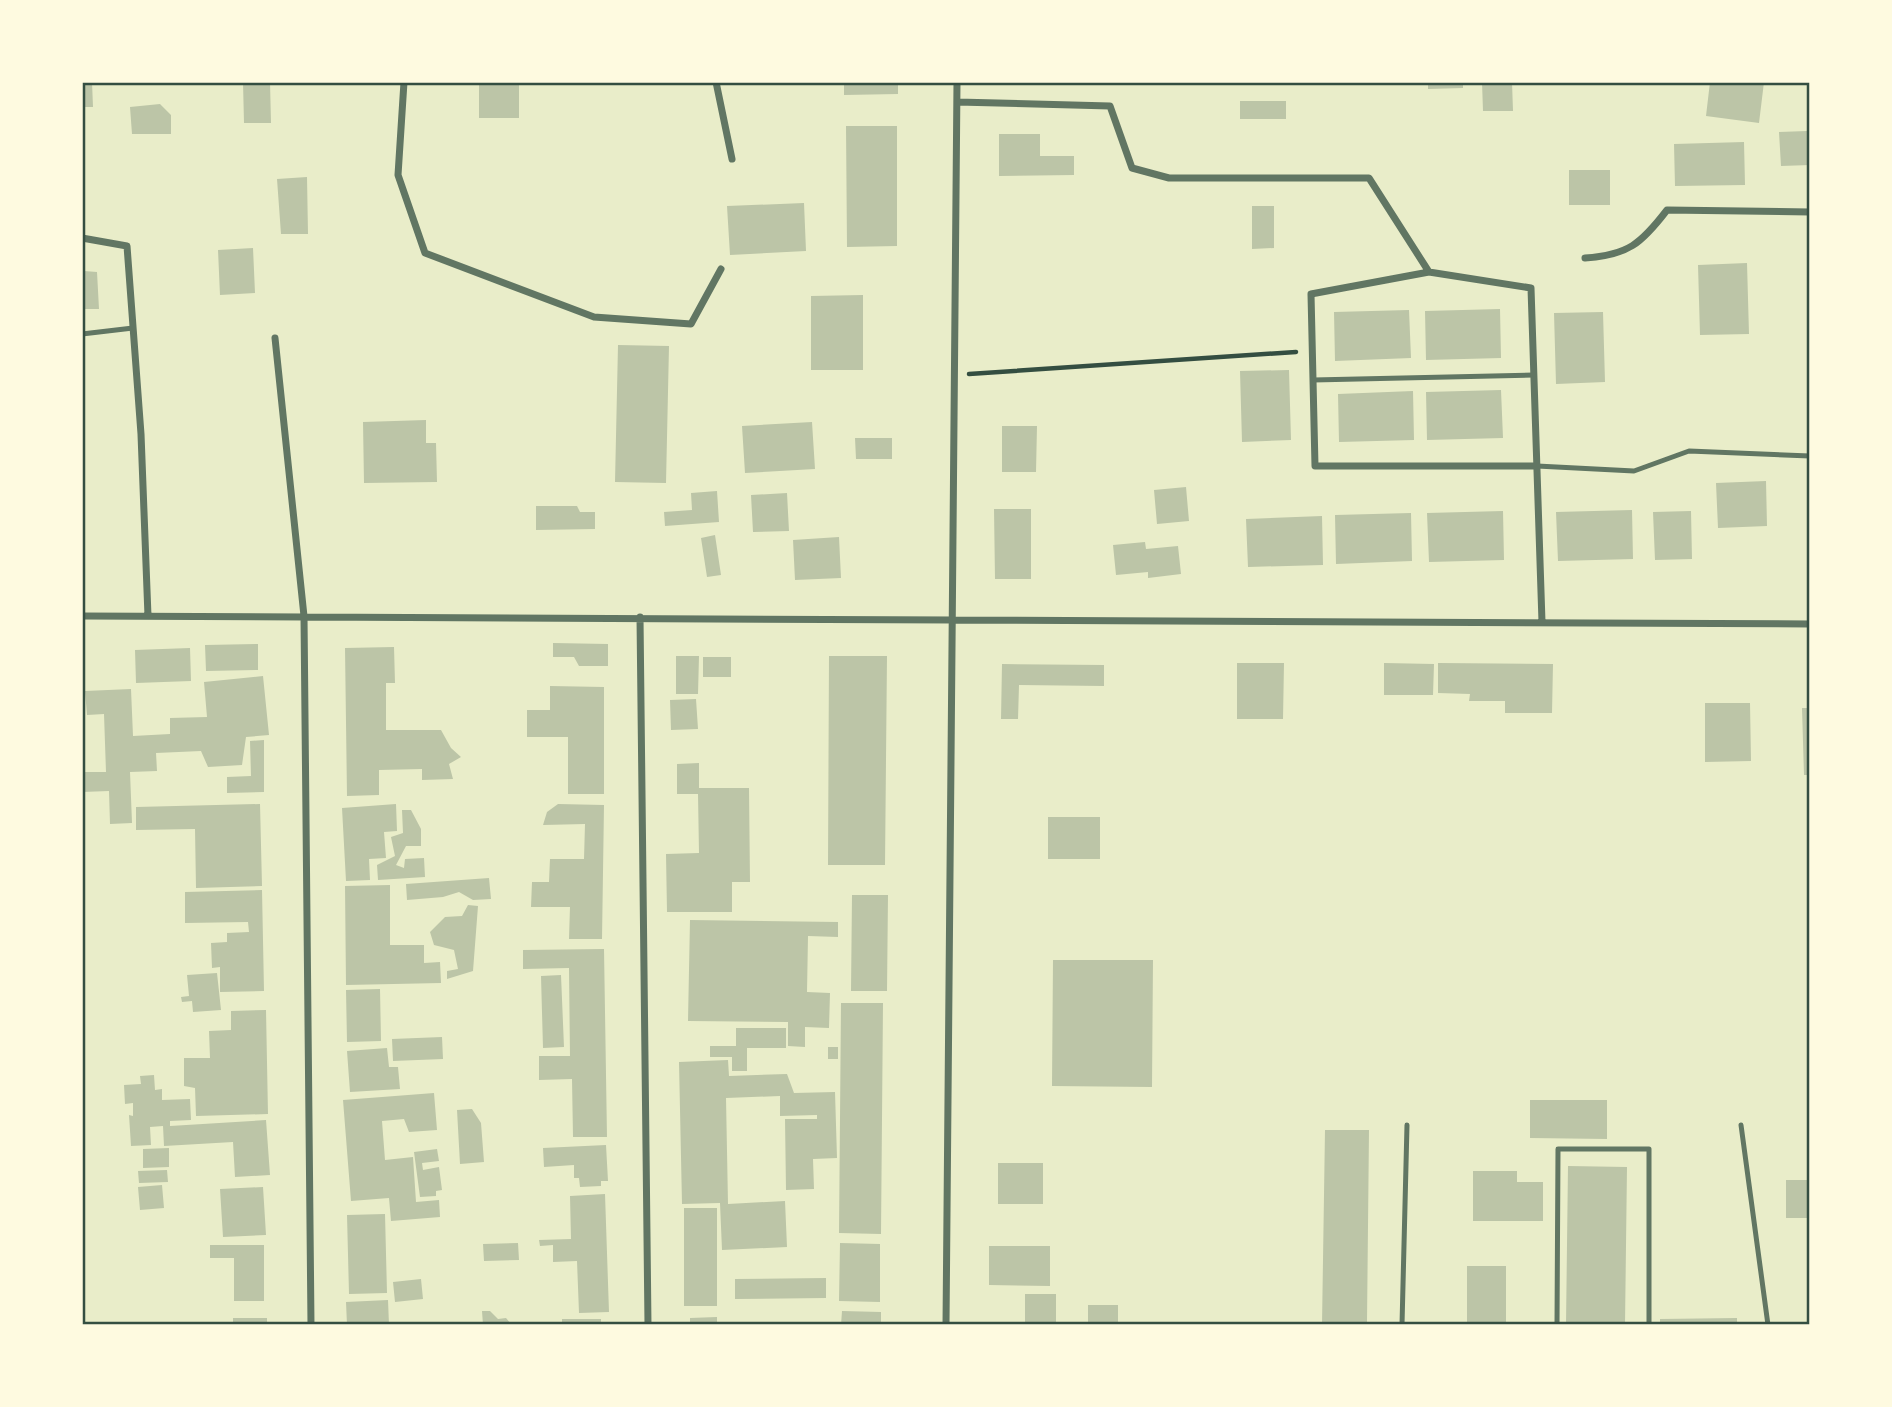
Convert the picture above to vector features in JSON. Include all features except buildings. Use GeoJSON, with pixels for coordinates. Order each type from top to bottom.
{"type":"FeatureCollection","features":[{"type":"Feature","properties":{"kind":"street"},"geometry":{"type":"LineString","coordinates":[[404,82],[398,175],[425,253],[594,317],[691,324],[721,269]]}},
{"type":"Feature","properties":{"kind":"street"},"geometry":{"type":"LineString","coordinates":[[716,82],[732,159]]}},
{"type":"Feature","properties":{"kind":"street"},"geometry":{"type":"LineString","coordinates":[[946,1325],[957,82]]}},
{"type":"Feature","properties":{"kind":"street"},"geometry":{"type":"LineString","coordinates":[[957,102],[1110,106],[1132,168],[1168,178],[1369,178],[1429,272]]}},
{"type":"Feature","properties":{"kind":"street"},"geometry":{"type":"LineString","coordinates":[[1585,258],[1623,252],[1646,238],[1667,210],[1810,212]]}},
{"type":"Feature","properties":{"kind":"street"},"geometry":{"type":"LineString","coordinates":[[82,238],[127,246],[141,433],[148,616]]}},
{"type":"Feature","properties":{"kind":"street"},"geometry":{"type":"LineString","coordinates":[[1537,467],[1315,466],[1311,294],[1429,272],[1531,288],[1534,375],[1537,467],[1542,622]]}},
{"type":"Feature","properties":{"kind":"street"},"geometry":{"type":"LineString","coordinates":[[275,338],[304,616],[311,1325]]}},
{"type":"Feature","properties":{"kind":"street"},"geometry":{"type":"LineString","coordinates":[[82,616],[1810,624]]}},
{"type":"Feature","properties":{"kind":"street"},"geometry":{"type":"LineString","coordinates":[[640,617],[648,1325]]}},
{"type":"Feature","properties":{"kind":"lane"},"geometry":{"type":"LineString","coordinates":[[82,334],[133,328]]}},
{"type":"Feature","properties":{"kind":"lane"},"geometry":{"type":"LineString","coordinates":[[1313,380],[1534,375]]}},
{"type":"Feature","properties":{"kind":"lane"},"geometry":{"type":"LineString","coordinates":[[1537,467],[1633,471],[1689,451],[1810,456]]}},
{"type":"Feature","properties":{"kind":"lane"},"geometry":{"type":"LineString","coordinates":[[1402,1325],[1407,1125]]}},
{"type":"Feature","properties":{"kind":"lane"},"geometry":{"type":"LineString","coordinates":[[1741,1125],[1768,1325]]}},
{"type":"Feature","properties":{"kind":"lane"},"geometry":{"type":"LineString","coordinates":[[1557,1325],[1558,1149],[1649,1149],[1649,1325]]}},
{"type":"Feature","properties":{"kind":"path"},"geometry":{"type":"LineString","coordinates":[[954,375],[1313,351]]}}]}
